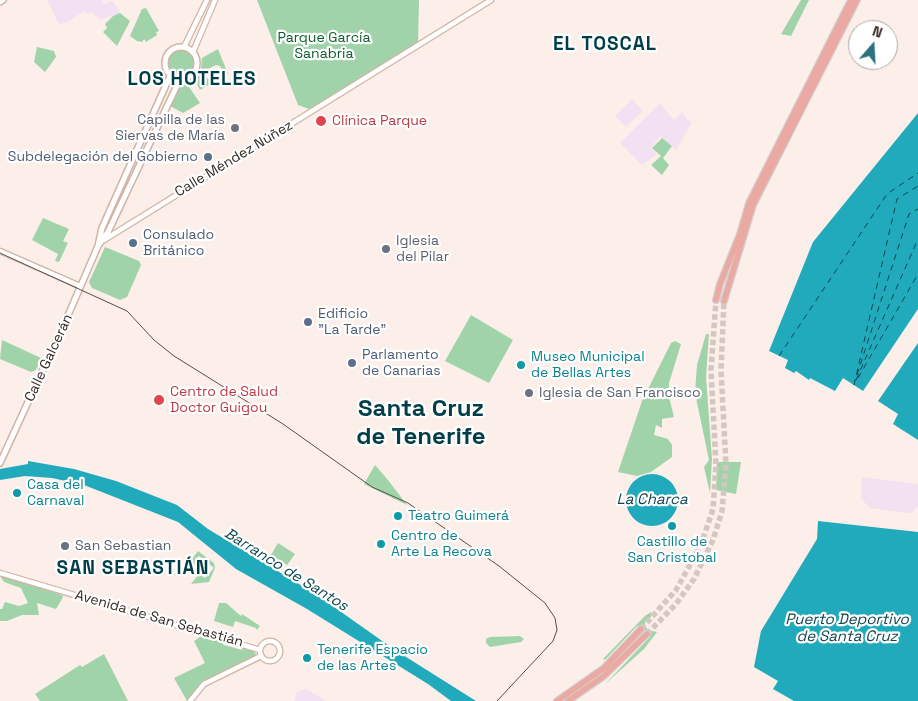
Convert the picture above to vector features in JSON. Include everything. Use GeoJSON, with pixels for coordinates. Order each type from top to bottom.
{"type":"FeatureCollection","features":[{"type":"Feature","properties":{"kind":"main road"},"geometry":{"type":"LineString","coordinates":[[716,300],[720,284],[751,204],[851,0]]}},
{"type":"Feature","properties":{"kind":"main road"},"geometry":{"type":"LineString","coordinates":[[724,301],[751,204],[857,0]]}},
{"type":"Feature","properties":{"kind":"main road"},"geometry":{"type":"LineString","coordinates":[[98,246],[102,228],[170,80],[165,66],[166,57],[173,49],[184,47],[193,52],[197,59],[196,72],[190,77],[180,79],[170,76]]}},
{"type":"Feature","properties":{"kind":"main road"},"geometry":{"type":"LineString","coordinates":[[98,246],[104,240],[180,79]]}},
{"type":"Feature","properties":{"kind":"main road","name":"Calle Galcerán"},"geometry":{"type":"LineString","coordinates":[[0,463],[98,246]]}},
{"type":"Feature","properties":{"kind":"main road"},"geometry":{"type":"LineString","coordinates":[[558,701],[604,668],[641,629]]}},
{"type":"Feature","properties":{"kind":"main road"},"geometry":{"type":"LineString","coordinates":[[568,701],[604,676],[647,634]]}},
{"type":"Feature","properties":{"kind":"street"},"geometry":{"type":"LineString","coordinates":[[184,47],[207,0]]}},
{"type":"Feature","properties":{"kind":"street"},"geometry":{"type":"LineString","coordinates":[[193,52],[215,0]]}},
{"type":"Feature","properties":{"kind":"street","name":"Calle Méndez Núñez"},"geometry":{"type":"LineString","coordinates":[[104,240],[491,0]]}},
{"type":"Feature","properties":{"kind":"street"},"geometry":{"type":"LineString","coordinates":[[0,251],[80,286]]}},
{"type":"Feature","properties":{"kind":"street","name":"Avenida de San Sebastián"},"geometry":{"type":"LineString","coordinates":[[0,572],[260,650]]}},
{"type":"Feature","properties":{"kind":"street","name":"Avenida de San Sebastián"},"geometry":{"type":"LineString","coordinates":[[270,641],[278,644],[281,650],[280,656],[274,661],[268,662],[261,656],[260,650],[264,643],[270,641]]}},
{"type":"Feature","properties":{"kind":"street"},"geometry":{"type":"LineString","coordinates":[[190,701],[204,684],[261,656]]}},
{"type":"Feature","properties":{"kind":"shaded area"},"geometry":{"type":"Polygon","coordinates":[[[47,0],[102,0],[104,4],[113,1],[120,13],[100,20],[91,12],[86,14],[84,11],[68,22],[59,24],[47,0]]]}},
{"type":"Feature","properties":{"kind":"shaded area"},"geometry":{"type":"Polygon","coordinates":[[[632,99],[643,111],[626,127],[615,116],[632,99]]]}},
{"type":"Feature","properties":{"kind":"shaded area"},"geometry":{"type":"Polygon","coordinates":[[[660,103],[674,120],[683,111],[686,119],[692,122],[676,150],[660,136],[651,148],[657,154],[642,165],[620,143],[660,103]]]}},
{"type":"Feature","properties":{"kind":"shaded area"},"geometry":{"type":"Polygon","coordinates":[[[862,477],[918,484],[918,506],[912,512],[907,513],[870,508],[861,499],[862,477]]]}},
{"type":"Feature","properties":{"kind":"shaded area"},"geometry":{"type":"Polygon","coordinates":[[[305,689],[326,701],[294,701],[297,692],[305,689]]]}},
{"type":"Feature","properties":{"kind":"green space","name":"Parque García Sanabria"},"geometry":{"type":"Polygon","coordinates":[[[257,0],[419,0],[418,44],[309,109],[298,105],[257,0]]]}},
{"type":"Feature","properties":{"kind":"green space"},"geometry":{"type":"Polygon","coordinates":[[[801,0],[809,0],[791,36],[781,34],[801,0]]]}},
{"type":"Feature","properties":{"kind":"green space"},"geometry":{"type":"Polygon","coordinates":[[[146,8],[159,31],[156,32],[157,35],[146,42],[144,39],[142,42],[130,36],[142,9],[146,8]]]}},
{"type":"Feature","properties":{"kind":"green space"},"geometry":{"type":"Polygon","coordinates":[[[120,13],[130,21],[117,46],[103,32],[107,28],[105,24],[113,16],[120,13]]]}},
{"type":"Feature","properties":{"kind":"green space"},"geometry":{"type":"Polygon","coordinates":[[[37,47],[54,51],[56,57],[45,72],[34,62],[37,47]]]}},
{"type":"Feature","properties":{"kind":"green space"},"geometry":{"type":"Polygon","coordinates":[[[181,49],[191,53],[195,63],[191,73],[181,77],[171,73],[167,63],[171,53],[181,49]]]}},
{"type":"Feature","properties":{"kind":"green space"},"geometry":{"type":"Polygon","coordinates":[[[218,49],[228,74],[200,90],[195,80],[201,71],[208,79],[223,71],[220,66],[216,65],[204,71],[201,70],[202,58],[218,49]]]}},
{"type":"Feature","properties":{"kind":"green space"},"geometry":{"type":"Polygon","coordinates":[[[187,84],[200,103],[183,113],[170,106],[179,86],[187,84]]]}},
{"type":"Feature","properties":{"kind":"green space"},"geometry":{"type":"Polygon","coordinates":[[[662,138],[672,146],[663,158],[669,165],[662,175],[651,165],[661,156],[652,148],[662,138]]]}},
{"type":"Feature","properties":{"kind":"green space"},"geometry":{"type":"Polygon","coordinates":[[[43,218],[69,229],[63,241],[68,243],[59,262],[55,261],[58,254],[32,240],[43,218]]]}},
{"type":"Feature","properties":{"kind":"green space"},"geometry":{"type":"Polygon","coordinates":[[[105,247],[139,261],[141,265],[127,297],[120,300],[92,288],[89,282],[105,247]]]}},
{"type":"Feature","properties":{"kind":"green space"},"geometry":{"type":"Polygon","coordinates":[[[471,315],[513,340],[489,383],[445,361],[471,315]]]}},
{"type":"Feature","properties":{"kind":"green space"},"geometry":{"type":"Polygon","coordinates":[[[706,334],[709,334],[706,377],[712,459],[710,493],[704,467],[709,460],[695,393],[697,365],[706,334]]]}},
{"type":"Feature","properties":{"kind":"green space"},"geometry":{"type":"Polygon","coordinates":[[[2,340],[41,358],[36,370],[31,372],[0,359],[2,340]]]}},
{"type":"Feature","properties":{"kind":"green space"},"geometry":{"type":"Polygon","coordinates":[[[675,341],[681,344],[669,383],[669,397],[674,417],[662,419],[662,428],[656,425],[654,435],[668,439],[672,445],[672,457],[651,472],[637,476],[618,472],[642,401],[671,343],[675,341]]]}},
{"type":"Feature","properties":{"kind":"green space"},"geometry":{"type":"Polygon","coordinates":[[[717,462],[741,462],[736,494],[716,490],[717,462]]]}},
{"type":"Feature","properties":{"kind":"green space"},"geometry":{"type":"Polygon","coordinates":[[[375,465],[388,480],[407,505],[364,484],[375,465]]]}},
{"type":"Feature","properties":{"kind":"green space"},"geometry":{"type":"Polygon","coordinates":[[[278,543],[295,554],[287,565],[271,555],[278,543]]]}},
{"type":"Feature","properties":{"kind":"green space"},"geometry":{"type":"Polygon","coordinates":[[[198,551],[214,563],[215,568],[209,582],[191,584],[199,574],[205,578],[214,568],[199,556],[195,560],[197,562],[186,575],[182,572],[198,551]]]}},
{"type":"Feature","properties":{"kind":"green space"},"geometry":{"type":"Polygon","coordinates":[[[0,576],[62,595],[63,597],[56,609],[37,603],[39,615],[22,615],[7,621],[0,621],[0,609],[2,609],[5,602],[19,606],[28,603],[21,588],[4,582],[0,576]]]}},
{"type":"Feature","properties":{"kind":"green space"},"geometry":{"type":"Polygon","coordinates":[[[219,603],[226,603],[241,616],[242,614],[260,626],[257,630],[235,621],[233,627],[214,621],[219,603]]]}},
{"type":"Feature","properties":{"kind":"green space"},"geometry":{"type":"Polygon","coordinates":[[[651,612],[651,617],[645,621],[645,626],[648,630],[657,632],[644,649],[605,684],[650,637],[637,626],[605,660],[603,659],[651,612]]]}},
{"type":"Feature","properties":{"kind":"green space"},"geometry":{"type":"Polygon","coordinates":[[[203,635],[219,640],[224,645],[242,650],[242,646],[252,649],[256,654],[251,659],[206,680],[187,701],[174,678],[205,663],[194,641],[203,635]]]}},
{"type":"Feature","properties":{"kind":"green space"},"geometry":{"type":"Polygon","coordinates":[[[520,636],[524,639],[521,642],[490,647],[486,643],[486,639],[490,637],[520,636]]]}},
{"type":"Feature","properties":{"kind":"green space"},"geometry":{"type":"Polygon","coordinates":[[[104,654],[128,701],[40,701],[35,694],[80,665],[82,667],[104,654]]]}},
{"type":"Feature","properties":{"kind":"water"},"geometry":{"type":"Polygon","coordinates":[[[918,113],[918,309],[863,391],[843,378],[835,391],[810,378],[809,380],[796,371],[794,373],[785,368],[788,360],[769,351],[813,242],[918,113]]]}},
{"type":"Feature","properties":{"kind":"water"},"geometry":{"type":"Polygon","coordinates":[[[918,343],[918,440],[893,424],[898,414],[878,401],[918,343]]]}},
{"type":"Feature","properties":{"kind":"water"},"geometry":{"type":"Polygon","coordinates":[[[28,461],[74,469],[116,481],[177,505],[208,529],[317,595],[395,650],[476,701],[451,701],[428,684],[307,609],[236,569],[178,522],[84,485],[52,478],[25,476],[0,480],[0,469],[28,464],[28,461]]]}},
{"type":"Feature","properties":{"kind":"water","name":"La Charca"},"geometry":{"type":"Polygon","coordinates":[[[652,474],[662,476],[670,482],[676,490],[678,500],[676,510],[670,518],[662,524],[652,526],[642,524],[634,518],[628,510],[626,500],[628,490],[634,482],[642,476],[652,474]]]}},
{"type":"Feature","properties":{"kind":"water","name":"Puerto Deportivo de Santa Cruz"},"geometry":{"type":"Polygon","coordinates":[[[818,521],[918,532],[918,701],[794,701],[773,689],[778,681],[754,667],[761,631],[817,539],[818,521]]]}},
{"type":"Feature","properties":{"kind":"ferry route"},"geometry":{"type":"LineString","coordinates":[[779,356],[887,194],[918,173]]}},
{"type":"Feature","properties":{"kind":"ferry route"},"geometry":{"type":"LineString","coordinates":[[854,385],[897,199],[918,186]]}},
{"type":"Feature","properties":{"kind":"ferry route"},"geometry":{"type":"LineString","coordinates":[[857,375],[909,214],[918,209]]}},
{"type":"Feature","properties":{"kind":"ferry route"},"geometry":{"type":"LineString","coordinates":[[856,380],[918,239]]}},
{"type":"Feature","properties":{"kind":"ferry route"},"geometry":{"type":"LineString","coordinates":[[858,378],[918,274]]}},
{"type":"Feature","properties":{"kind":"tunnel"},"geometry":{"type":"LineString","coordinates":[[641,629],[676,590],[701,545],[713,509],[716,465],[711,370],[716,300]]}},
{"type":"Feature","properties":{"kind":"tunnel"},"geometry":{"type":"LineString","coordinates":[[647,634],[676,604],[694,579],[713,540],[722,511],[726,465],[721,370],[724,301]]}},
{"type":"Feature","properties":{"kind":"tram line"},"geometry":{"type":"LineString","coordinates":[[0,253],[127,311],[154,340],[174,356],[283,424],[372,487],[408,503],[499,566],[545,603],[555,618],[557,630],[553,641],[497,701]]}},
{"type":"Feature","properties":{"kind":"place","name":"Clínica Parque"},"geometry":{"type":"Point","coordinates":[321,121]}},
{"type":"Feature","properties":{"kind":"place","name":"Capilla de las Siervas de María"},"geometry":{"type":"Point","coordinates":[235,128]}},
{"type":"Feature","properties":{"kind":"place","name":"Subdelegación del Gobierno"},"geometry":{"type":"Point","coordinates":[208,157]}},
{"type":"Feature","properties":{"kind":"place","name":"Consulado Británico"},"geometry":{"type":"Point","coordinates":[133,243]}},
{"type":"Feature","properties":{"kind":"place","name":"Iglesia del Pilar"},"geometry":{"type":"Point","coordinates":[386,249]}},
{"type":"Feature","properties":{"kind":"place","name":"Edificio \"La Tarde\""},"geometry":{"type":"Point","coordinates":[308,322]}},
{"type":"Feature","properties":{"kind":"place","name":"Parlamento de Canarias"},"geometry":{"type":"Point","coordinates":[352,363]}},
{"type":"Feature","properties":{"kind":"place","name":"Museo Municipal de Bellas Artes"},"geometry":{"type":"Point","coordinates":[521,365]}},
{"type":"Feature","properties":{"kind":"place","name":"Iglesia de San Francisco"},"geometry":{"type":"Point","coordinates":[529,393]}},
{"type":"Feature","properties":{"kind":"place","name":"Centro de Salud Doctor Guigou"},"geometry":{"type":"Point","coordinates":[159,400]}},
{"type":"Feature","properties":{"kind":"place","name":"Casa del Carnaval"},"geometry":{"type":"Point","coordinates":[17,493]}},
{"type":"Feature","properties":{"kind":"place","name":"Teatro Guimerá"},"geometry":{"type":"Point","coordinates":[398,516]}},
{"type":"Feature","properties":{"kind":"place","name":"Castillo de San Cristobal"},"geometry":{"type":"Point","coordinates":[672,526]}},
{"type":"Feature","properties":{"kind":"place","name":"Centro de Arte La Recova"},"geometry":{"type":"Point","coordinates":[381,544]}},
{"type":"Feature","properties":{"kind":"place","name":"San Sebastian"},"geometry":{"type":"Point","coordinates":[65,546]}},
{"type":"Feature","properties":{"kind":"place","name":"Tenerife Espacio de las Artes"},"geometry":{"type":"Point","coordinates":[307,658]}},
{"type":"Feature","properties":{"kind":"district","name":"EL TOSCAL"},"geometry":{"type":"Point","coordinates":[605,45]}},
{"type":"Feature","properties":{"kind":"district","name":"LOS HOTELES"},"geometry":{"type":"Point","coordinates":[192,80]}},
{"type":"Feature","properties":{"kind":"district","name":"Santa Cruz de Tenerife"},"geometry":{"type":"Point","coordinates":[421,423]}},
{"type":"Feature","properties":{"kind":"district","name":"SAN SEBASTIÁN"},"geometry":{"type":"Point","coordinates":[133,569]}},
{"type":"Feature","properties":{"kind":"water label","name":"Barranco de Santos"},"geometry":{"type":"Point","coordinates":[286,570]}}]}
